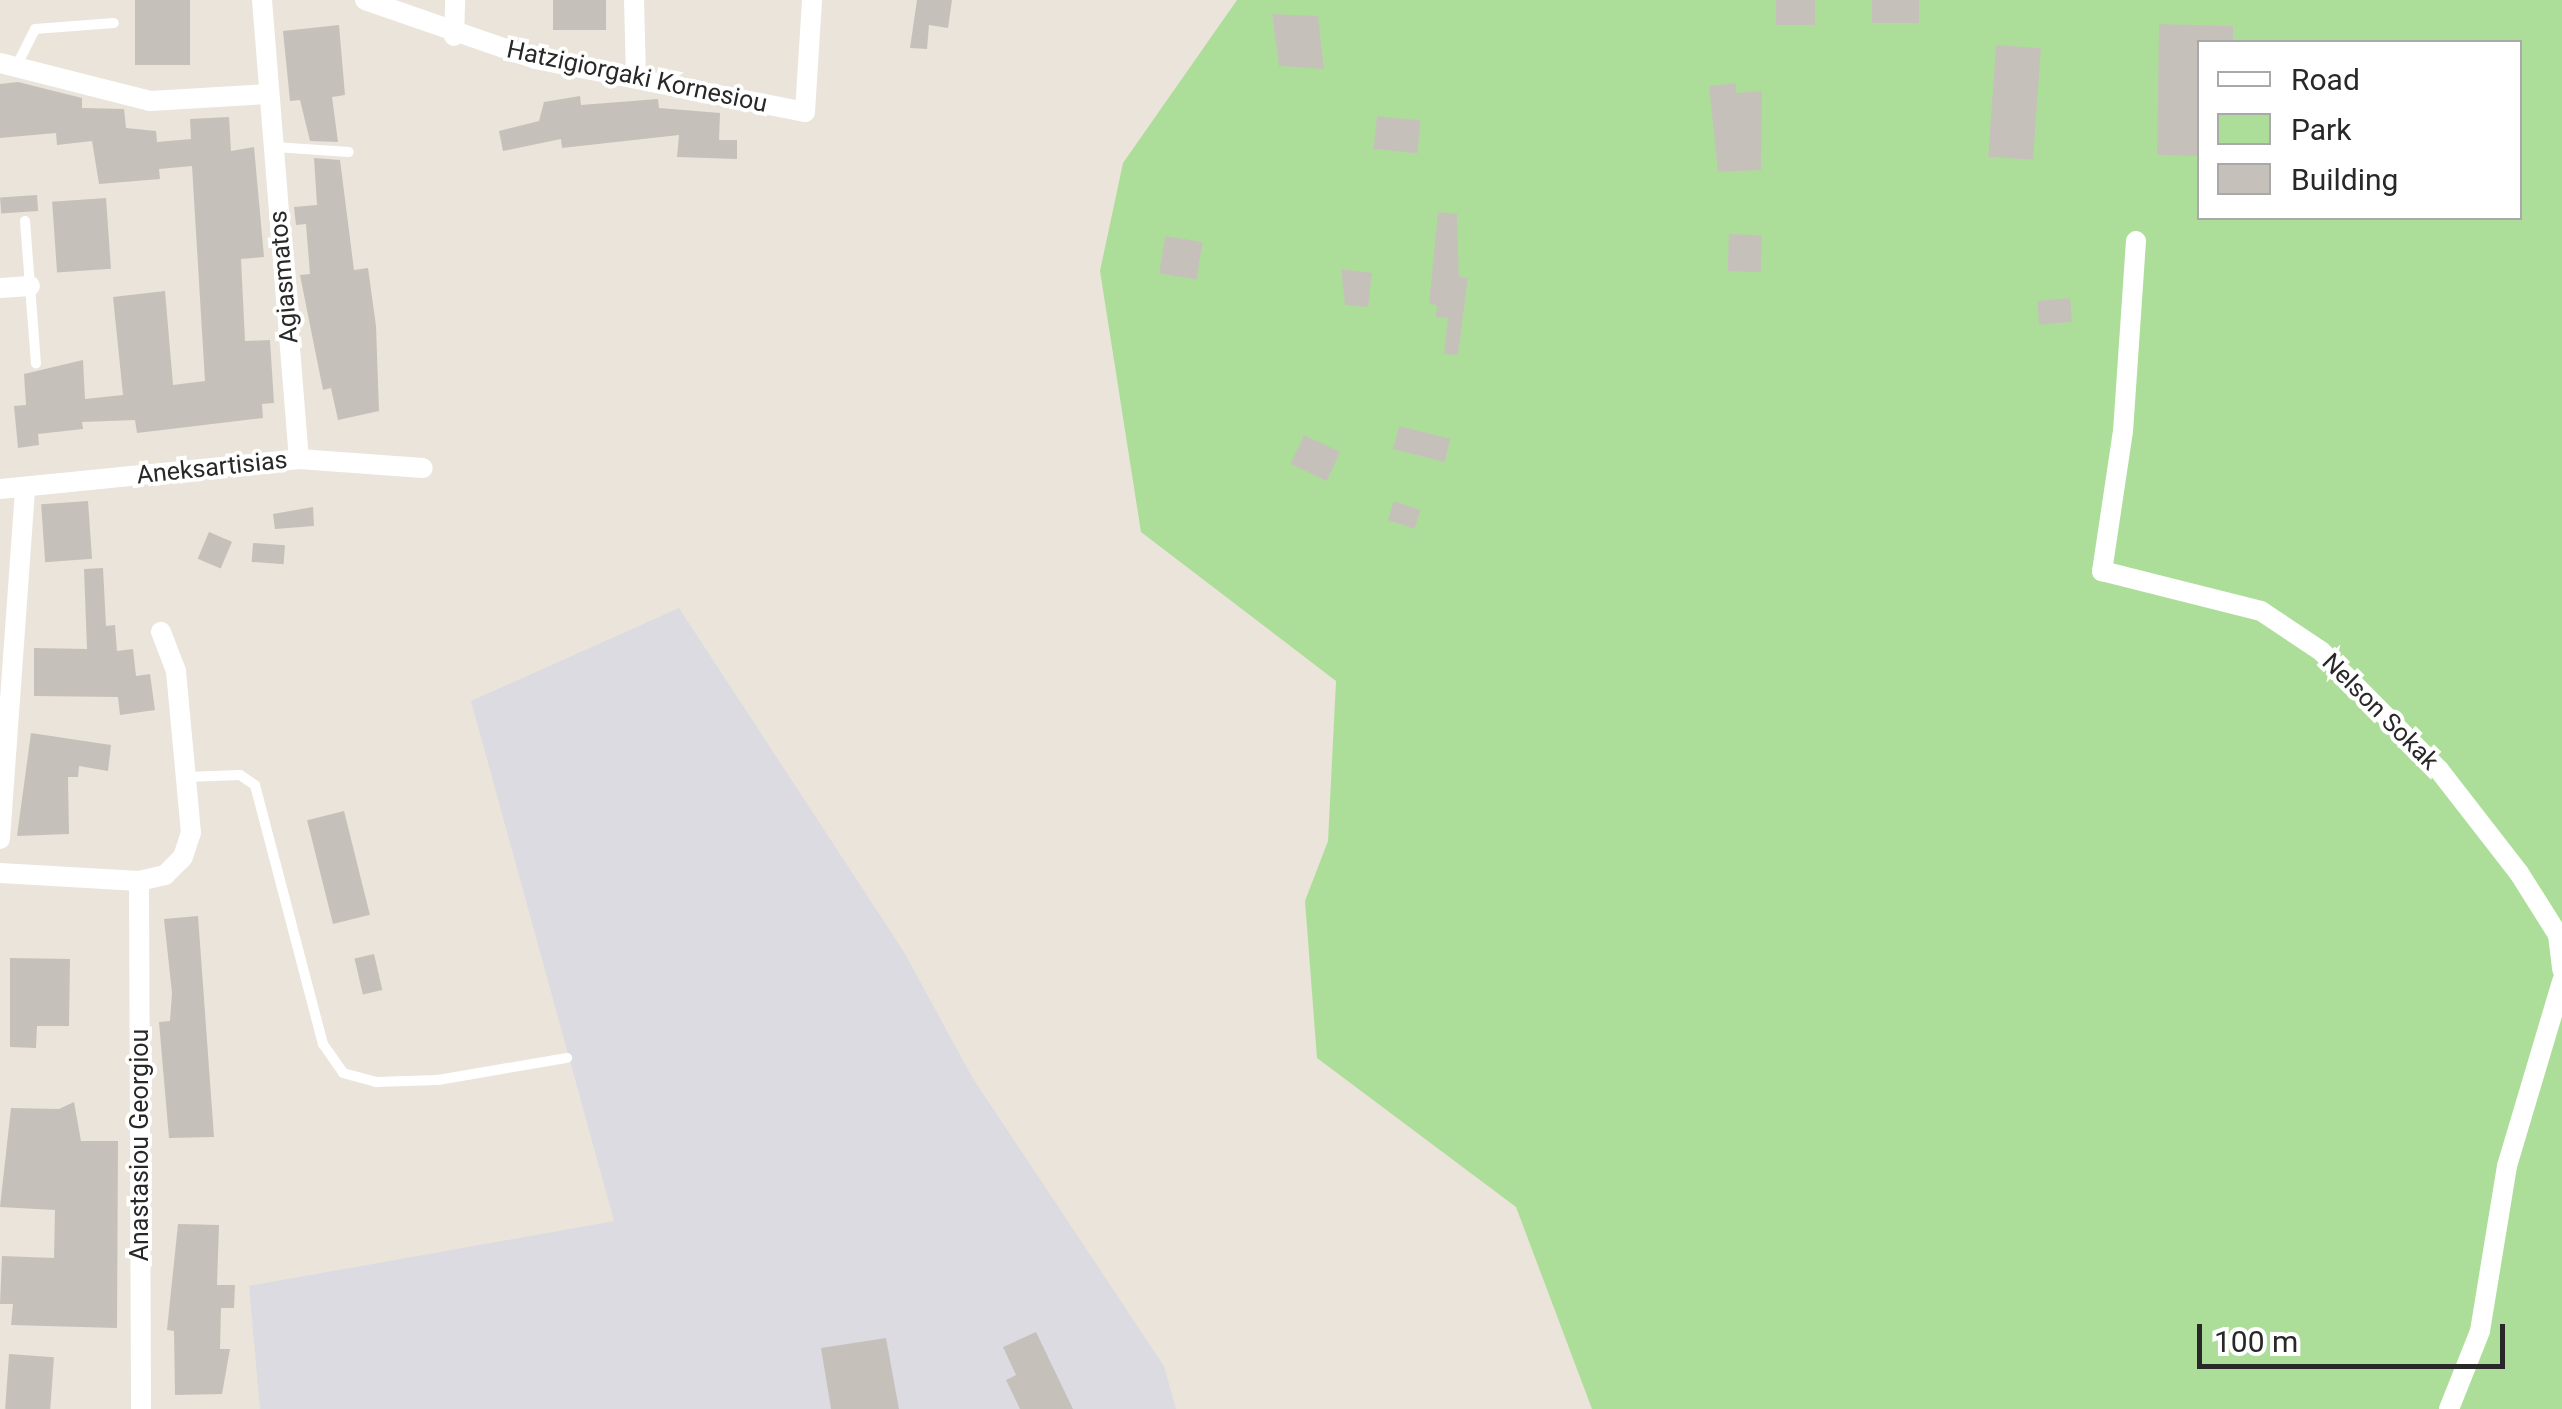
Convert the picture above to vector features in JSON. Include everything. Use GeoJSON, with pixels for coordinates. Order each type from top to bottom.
{"type":"FeatureCollection","features":[{"type":"Feature","properties":{"kind":"street","name":"Agiasmatos"},"geometry":{"type":"LineString","coordinates":[[262,0],[299,460]]}},
{"type":"Feature","properties":{"kind":"street","name":"Hatzigiorgaki Kornesiou"},"geometry":{"type":"LineString","coordinates":[[366,0],[454,36],[804,112],[812,0]]}},
{"type":"Feature","properties":{"kind":"street"},"geometry":{"type":"LineString","coordinates":[[454,0],[454,36]]}},
{"type":"Feature","properties":{"kind":"street"},"geometry":{"type":"LineString","coordinates":[[634,0],[636,75]]}},
{"type":"Feature","properties":{"kind":"street"},"geometry":{"type":"LineString","coordinates":[[9,64],[150,101],[269,94]]}},
{"type":"Feature","properties":{"kind":"street","name":"Nelson Sokak"},"geometry":{"type":"LineString","coordinates":[[2136,242],[2123,431],[2102,571],[2261,612],[2321,650],[2439,770],[2519,873],[2558,935],[2562,970]]}},
{"type":"Feature","properties":{"kind":"street"},"geometry":{"type":"LineString","coordinates":[[0,288],[30,286]]}},
{"type":"Feature","properties":{"kind":"street","name":"Aneksartisias"},"geometry":{"type":"LineString","coordinates":[[0,489],[299,460],[424,468]]}},
{"type":"Feature","properties":{"kind":"street"},"geometry":{"type":"LineString","coordinates":[[0,839],[25,488]]}},
{"type":"Feature","properties":{"kind":"street"},"geometry":{"type":"LineString","coordinates":[[0,873],[139,881],[165,875],[183,857],[191,832],[176,671],[161,632]]}},
{"type":"Feature","properties":{"kind":"street","name":"Anastasiou Georgiou"},"geometry":{"type":"LineString","coordinates":[[139,881],[141,1409]]}},
{"type":"Feature","properties":{"kind":"street"},"geometry":{"type":"LineString","coordinates":[[2450,1409],[2480,1331],[2508,1166],[2562,982]]}},
{"type":"Feature","properties":{"kind":"lane"},"geometry":{"type":"LineString","coordinates":[[9,64],[35,29],[114,23]]}},
{"type":"Feature","properties":{"kind":"lane"},"geometry":{"type":"LineString","coordinates":[[274,148],[348,152]]}},
{"type":"Feature","properties":{"kind":"lane"},"geometry":{"type":"LineString","coordinates":[[26,221],[36,364]]}},
{"type":"Feature","properties":{"kind":"lane"},"geometry":{"type":"LineString","coordinates":[[186,777],[240,775],[255,785],[323,1044],[344,1073],[376,1082],[438,1080],[566,1058]]}},
{"type":"Feature","properties":{"kind":"shaded area"},"geometry":{"type":"Polygon","coordinates":[[[679,608],[904,952],[972,1077],[1164,1366],[1176,1409],[260,1409],[249,1286],[614,1221],[471,701],[679,608]]]}},
{"type":"Feature","properties":{"kind":"green space"},"geometry":{"type":"Polygon","coordinates":[[[1237,0],[2562,0],[2562,1409],[1592,1409],[1516,1207],[1317,1058],[1305,901],[1328,841],[1336,681],[1141,532],[1100,271],[1123,163],[1237,0]]]}},
{"type":"Feature","properties":{"kind":"building"},"geometry":{"type":"Polygon","coordinates":[[[135,0],[190,0],[190,65],[135,65],[135,0]]]}},
{"type":"Feature","properties":{"kind":"building"},"geometry":{"type":"Polygon","coordinates":[[[553,0],[606,0],[606,30],[553,30],[553,0]]]}},
{"type":"Feature","properties":{"kind":"building"},"geometry":{"type":"Polygon","coordinates":[[[917,0],[952,0],[948,28],[929,25],[927,49],[910,48],[917,0]]]}},
{"type":"Feature","properties":{"kind":"building"},"geometry":{"type":"Polygon","coordinates":[[[1776,0],[1815,0],[1815,25],[1776,25],[1776,0]]]}},
{"type":"Feature","properties":{"kind":"building"},"geometry":{"type":"Polygon","coordinates":[[[1872,0],[1919,0],[1919,23],[1872,23],[1872,0]]]}},
{"type":"Feature","properties":{"kind":"building"},"geometry":{"type":"Polygon","coordinates":[[[1272,14],[1318,16],[1324,69],[1279,66],[1272,14]]]}},
{"type":"Feature","properties":{"kind":"building"},"geometry":{"type":"Polygon","coordinates":[[[2159,24],[2233,26],[2233,40],[2197,40],[2197,156],[2157,155],[2159,24]]]}},
{"type":"Feature","properties":{"kind":"building"},"geometry":{"type":"Polygon","coordinates":[[[339,25],[345,95],[332,97],[338,142],[310,141],[300,100],[290,101],[283,31],[339,25]]]}},
{"type":"Feature","properties":{"kind":"building"},"geometry":{"type":"Polygon","coordinates":[[[1996,45],[2041,48],[2033,160],[1988,157],[1996,45]]]}},
{"type":"Feature","properties":{"kind":"building"},"geometry":{"type":"Polygon","coordinates":[[[18,82],[82,98],[82,108],[124,109],[126,128],[156,131],[157,142],[191,139],[190,119],[229,117],[231,151],[254,147],[264,257],[241,259],[245,341],[270,340],[274,403],[262,404],[263,418],[137,433],[135,420],[82,422],[83,429],[38,434],[39,445],[18,448],[14,406],[26,405],[24,374],[83,360],[85,399],[123,395],[113,297],[165,291],[173,385],[205,381],[192,166],[159,169],[160,179],[99,184],[92,141],[57,145],[56,133],[0,138],[0,84],[18,82]]]}},
{"type":"Feature","properties":{"kind":"building"},"geometry":{"type":"Polygon","coordinates":[[[1736,83],[1736,93],[1762,91],[1761,170],[1718,172],[1709,86],[1736,83]]]}},
{"type":"Feature","properties":{"kind":"building"},"geometry":{"type":"Polygon","coordinates":[[[580,96],[581,105],[658,99],[659,108],[720,113],[719,140],[737,140],[737,159],[677,157],[679,135],[562,148],[561,139],[503,151],[499,131],[539,121],[544,102],[580,96]]]}},
{"type":"Feature","properties":{"kind":"building"},"geometry":{"type":"Polygon","coordinates":[[[1377,116],[1421,121],[1417,153],[1374,149],[1377,116]]]}},
{"type":"Feature","properties":{"kind":"building"},"geometry":{"type":"Polygon","coordinates":[[[314,158],[340,160],[354,270],[368,268],[376,326],[379,411],[338,420],[331,388],[323,390],[300,275],[310,274],[306,224],[296,225],[294,207],[317,205],[314,158]]]}},
{"type":"Feature","properties":{"kind":"building"},"geometry":{"type":"Polygon","coordinates":[[[37,195],[38,211],[1,214],[0,198],[37,195]]]}},
{"type":"Feature","properties":{"kind":"building"},"geometry":{"type":"Polygon","coordinates":[[[106,198],[111,269],[57,273],[52,202],[106,198]]]}},
{"type":"Feature","properties":{"kind":"building"},"geometry":{"type":"Polygon","coordinates":[[[1438,212],[1457,214],[1459,277],[1468,278],[1458,355],[1444,354],[1448,318],[1436,317],[1437,305],[1429,304],[1438,212]]]}},
{"type":"Feature","properties":{"kind":"building"},"geometry":{"type":"Polygon","coordinates":[[[1729,234],[1762,235],[1761,272],[1728,271],[1729,234]]]}},
{"type":"Feature","properties":{"kind":"building"},"geometry":{"type":"Polygon","coordinates":[[[1165,236],[1203,242],[1197,279],[1159,274],[1165,236]]]}},
{"type":"Feature","properties":{"kind":"building"},"geometry":{"type":"Polygon","coordinates":[[[1341,269],[1372,273],[1368,307],[1345,305],[1341,269]]]}},
{"type":"Feature","properties":{"kind":"building"},"geometry":{"type":"Polygon","coordinates":[[[2070,298],[2072,322],[2039,325],[2037,301],[2070,298]]]}},
{"type":"Feature","properties":{"kind":"building"},"geometry":{"type":"Polygon","coordinates":[[[1399,426],[1450,439],[1445,462],[1393,449],[1399,426]]]}},
{"type":"Feature","properties":{"kind":"building"},"geometry":{"type":"Polygon","coordinates":[[[1304,435],[1340,452],[1327,481],[1290,464],[1304,435]]]}},
{"type":"Feature","properties":{"kind":"building"},"geometry":{"type":"Polygon","coordinates":[[[88,501],[92,559],[45,562],[41,504],[88,501]]]}},
{"type":"Feature","properties":{"kind":"building"},"geometry":{"type":"Polygon","coordinates":[[[1394,501],[1421,510],[1414,529],[1388,520],[1394,501]]]}},
{"type":"Feature","properties":{"kind":"building"},"geometry":{"type":"Polygon","coordinates":[[[313,507],[314,526],[275,529],[273,514],[313,507]]]}},
{"type":"Feature","properties":{"kind":"building"},"geometry":{"type":"Polygon","coordinates":[[[209,532],[232,542],[221,568],[198,559],[209,532]]]}},
{"type":"Feature","properties":{"kind":"building"},"geometry":{"type":"Polygon","coordinates":[[[253,543],[285,545],[284,564],[252,562],[253,543]]]}},
{"type":"Feature","properties":{"kind":"building"},"geometry":{"type":"Polygon","coordinates":[[[103,568],[106,626],[115,625],[117,651],[133,649],[136,676],[150,674],[155,710],[120,715],[118,697],[34,696],[34,648],[87,649],[84,569],[103,568]]]}},
{"type":"Feature","properties":{"kind":"building"},"geometry":{"type":"Polygon","coordinates":[[[31,733],[111,745],[108,771],[79,766],[78,777],[68,777],[69,834],[17,836],[31,733]]]}},
{"type":"Feature","properties":{"kind":"building"},"geometry":{"type":"Polygon","coordinates":[[[344,811],[370,915],[333,924],[307,820],[344,811]]]}},
{"type":"Feature","properties":{"kind":"building"},"geometry":{"type":"Polygon","coordinates":[[[198,916],[214,1137],[169,1138],[159,1022],[170,1021],[172,993],[164,919],[198,916]]]}},
{"type":"Feature","properties":{"kind":"building"},"geometry":{"type":"Polygon","coordinates":[[[374,954],[382,990],[363,995],[355,958],[374,954]]]}},
{"type":"Feature","properties":{"kind":"building"},"geometry":{"type":"Polygon","coordinates":[[[10,958],[70,959],[69,1026],[37,1026],[36,1048],[10,1047],[10,958]]]}},
{"type":"Feature","properties":{"kind":"building"},"geometry":{"type":"Polygon","coordinates":[[[74,1102],[81,1141],[118,1141],[117,1328],[11,1325],[13,1304],[0,1304],[2,1256],[54,1258],[55,1210],[0,1207],[11,1108],[59,1109],[74,1102]]]}},
{"type":"Feature","properties":{"kind":"building"},"geometry":{"type":"Polygon","coordinates":[[[178,1224],[219,1225],[217,1285],[235,1285],[234,1308],[221,1308],[220,1349],[230,1349],[222,1394],[175,1395],[174,1331],[167,1330],[178,1224]]]}},
{"type":"Feature","properties":{"kind":"building"},"geometry":{"type":"Polygon","coordinates":[[[1036,1332],[1073,1409],[1020,1409],[1006,1380],[1016,1375],[1003,1347],[1036,1332]]]}},
{"type":"Feature","properties":{"kind":"building"},"geometry":{"type":"Polygon","coordinates":[[[886,1338],[899,1409],[831,1409],[821,1348],[886,1338]]]}},
{"type":"Feature","properties":{"kind":"building"},"geometry":{"type":"Polygon","coordinates":[[[9,1354],[54,1357],[50,1409],[5,1409],[9,1354]]]}}]}
